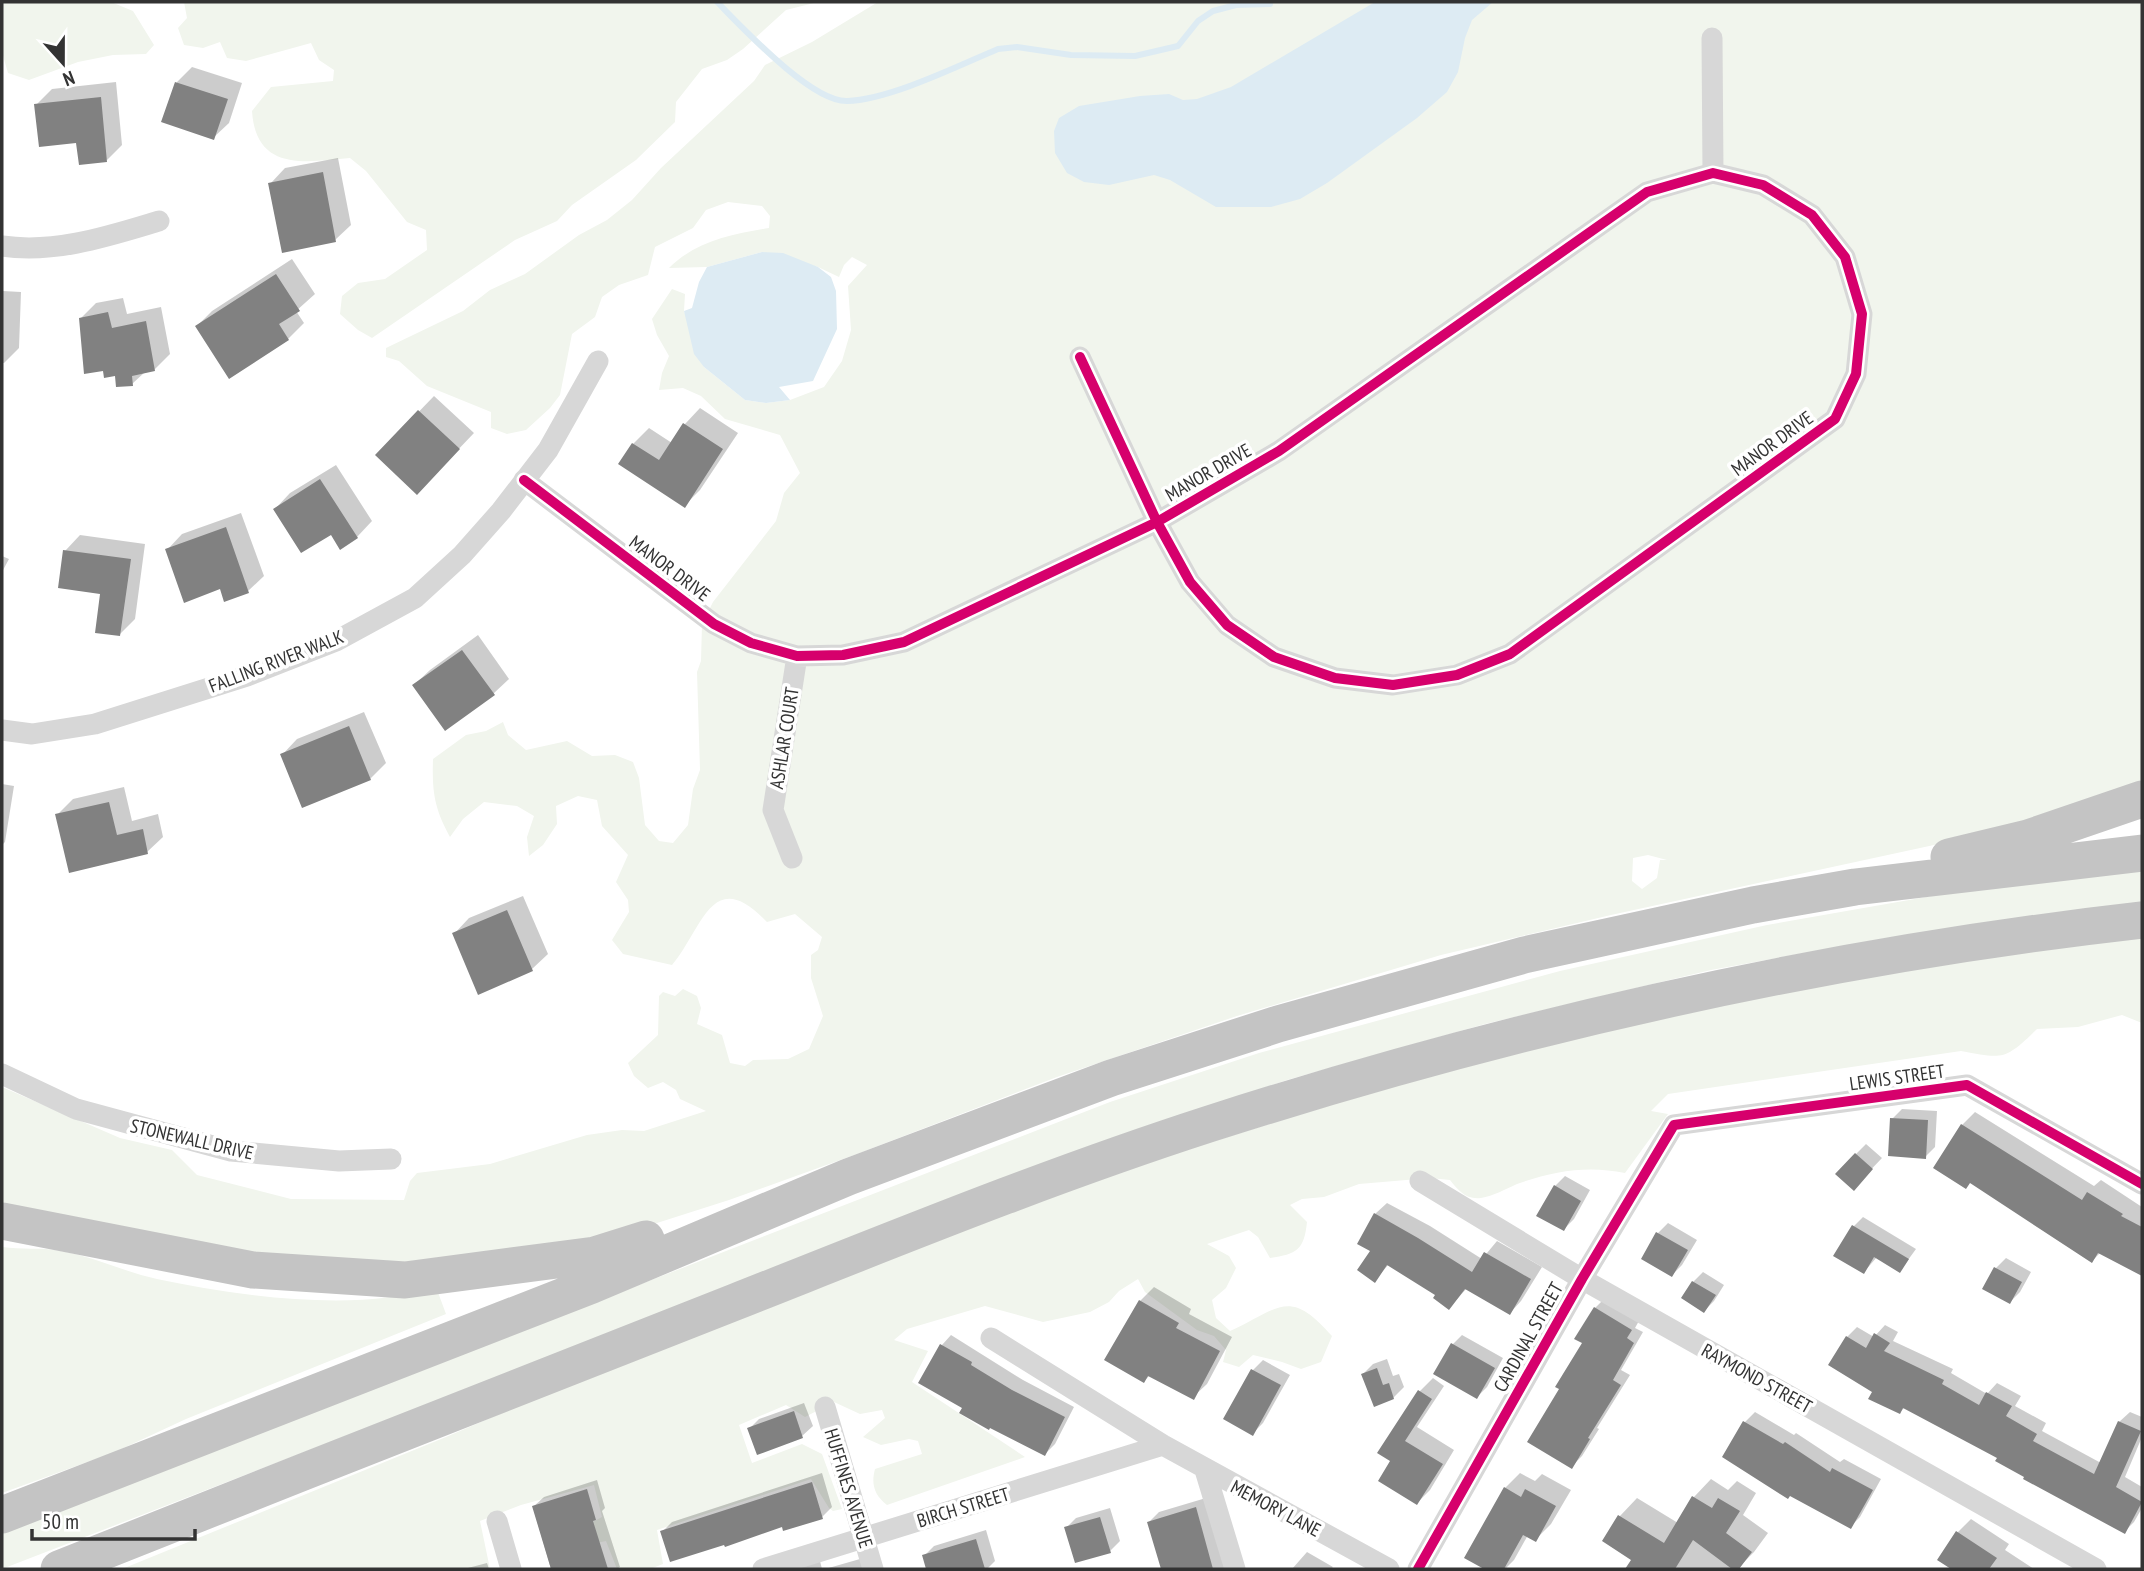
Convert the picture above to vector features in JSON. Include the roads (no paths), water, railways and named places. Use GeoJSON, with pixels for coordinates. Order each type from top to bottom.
{"type":"FeatureCollection","features":[{"type":"Feature","properties":{"kind":"highway"},"geometry":{"type":"LineString","coordinates":[[1855,887],[1948,858],[2028,838],[2142,799]]}},
{"type":"Feature","properties":{"kind":"highway"},"geometry":{"type":"LineString","coordinates":[[2,1515],[567,1295],[848,1177],[1111,1079],[1278,1024],[1524,955],[1753,905],[1855,887],[2142,853]]}},
{"type":"Feature","properties":{"kind":"highway"},"geometry":{"type":"LineString","coordinates":[[59,1569],[324,1462],[950,1217],[1066,1173],[1207,1125],[1489,1041],[1634,1006],[1913,950],[2142,920]]}},
{"type":"Feature","properties":{"kind":"highway"},"geometry":{"type":"LineString","coordinates":[[2,1220],[253,1270],[405,1280],[595,1255],[848,1177]]}},
{"type":"Feature","properties":{"kind":"street"},"geometry":{"type":"LineString","coordinates":[[1712,38],[1713,173]]}},
{"type":"Feature","properties":{"kind":"street","name":"MANOR DRIVE"},"geometry":{"type":"LineString","coordinates":[[524,480],[714,624],[751,643],[797,656],[843,655],[904,642],[1157,522],[1279,451],[1647,192],[1713,173],[1763,185],[1812,215],[1845,257],[1862,314],[1856,374],[1835,419],[1510,654],[1457,675],[1393,685],[1335,678],[1274,657],[1227,625],[1190,582],[1157,522]]}},
{"type":"Feature","properties":{"kind":"street"},"geometry":{"type":"LineString","coordinates":[[2,246],[49,247],[96,240],[159,221]]}},
{"type":"Feature","properties":{"kind":"street"},"geometry":{"type":"LineString","coordinates":[[1080,357],[1157,522]]}},
{"type":"Feature","properties":{"kind":"street","name":"FALLING RIVER WALK"},"geometry":{"type":"LineString","coordinates":[[2,730],[32,734],[95,724],[247,676],[336,641],[415,598],[462,555],[501,512],[548,450],[598,361]]}},
{"type":"Feature","properties":{"kind":"street","name":"ASHLAR COURT"},"geometry":{"type":"LineString","coordinates":[[792,858],[773,810],[797,656]]}},
{"type":"Feature","properties":{"kind":"street","name":"STONEWALL DRIVE"},"geometry":{"type":"LineString","coordinates":[[2,1074],[76,1109],[231,1151],[339,1161],[391,1159]]}},
{"type":"Feature","properties":{"kind":"street","name":"LEWIS STREET"},"geometry":{"type":"LineString","coordinates":[[1674,1125],[1967,1085],[2142,1184]]}},
{"type":"Feature","properties":{"kind":"street","name":"CARDINAL STREET"},"geometry":{"type":"LineString","coordinates":[[1418,1569],[1582,1279],[1674,1125]]}},
{"type":"Feature","properties":{"kind":"street","name":"RAYMOND STREET"},"geometry":{"type":"LineString","coordinates":[[1420,1181],[1582,1279],[2096,1569]]}},
{"type":"Feature","properties":{"kind":"street","name":"MEMORY LANE"},"geometry":{"type":"LineString","coordinates":[[991,1338],[1163,1446],[1389,1569]]}},
{"type":"Feature","properties":{"kind":"street","name":"HUFFINES AVENUE"},"geometry":{"type":"LineString","coordinates":[[825,1407],[873,1569]]}},
{"type":"Feature","properties":{"kind":"street","name":"BIRCH STREET"},"geometry":{"type":"LineString","coordinates":[[763,1569],[1163,1446]]}},
{"type":"Feature","properties":{"kind":"street"},"geometry":{"type":"LineString","coordinates":[[1205,1470],[1235,1569]]}},
{"type":"Feature","properties":{"kind":"street"},"geometry":{"type":"LineString","coordinates":[[497,1521],[512,1569]]}},
{"type":"Feature","properties":{"kind":"waterway"},"geometry":{"type":"LineString","coordinates":[[717,2],[797,77],[832,98],[847,101],[903,89],[998,49],[1017,47],[1071,55],[1135,56],[1178,46],[1198,21],[1213,11],[1236,5],[1270,4]]}}]}
